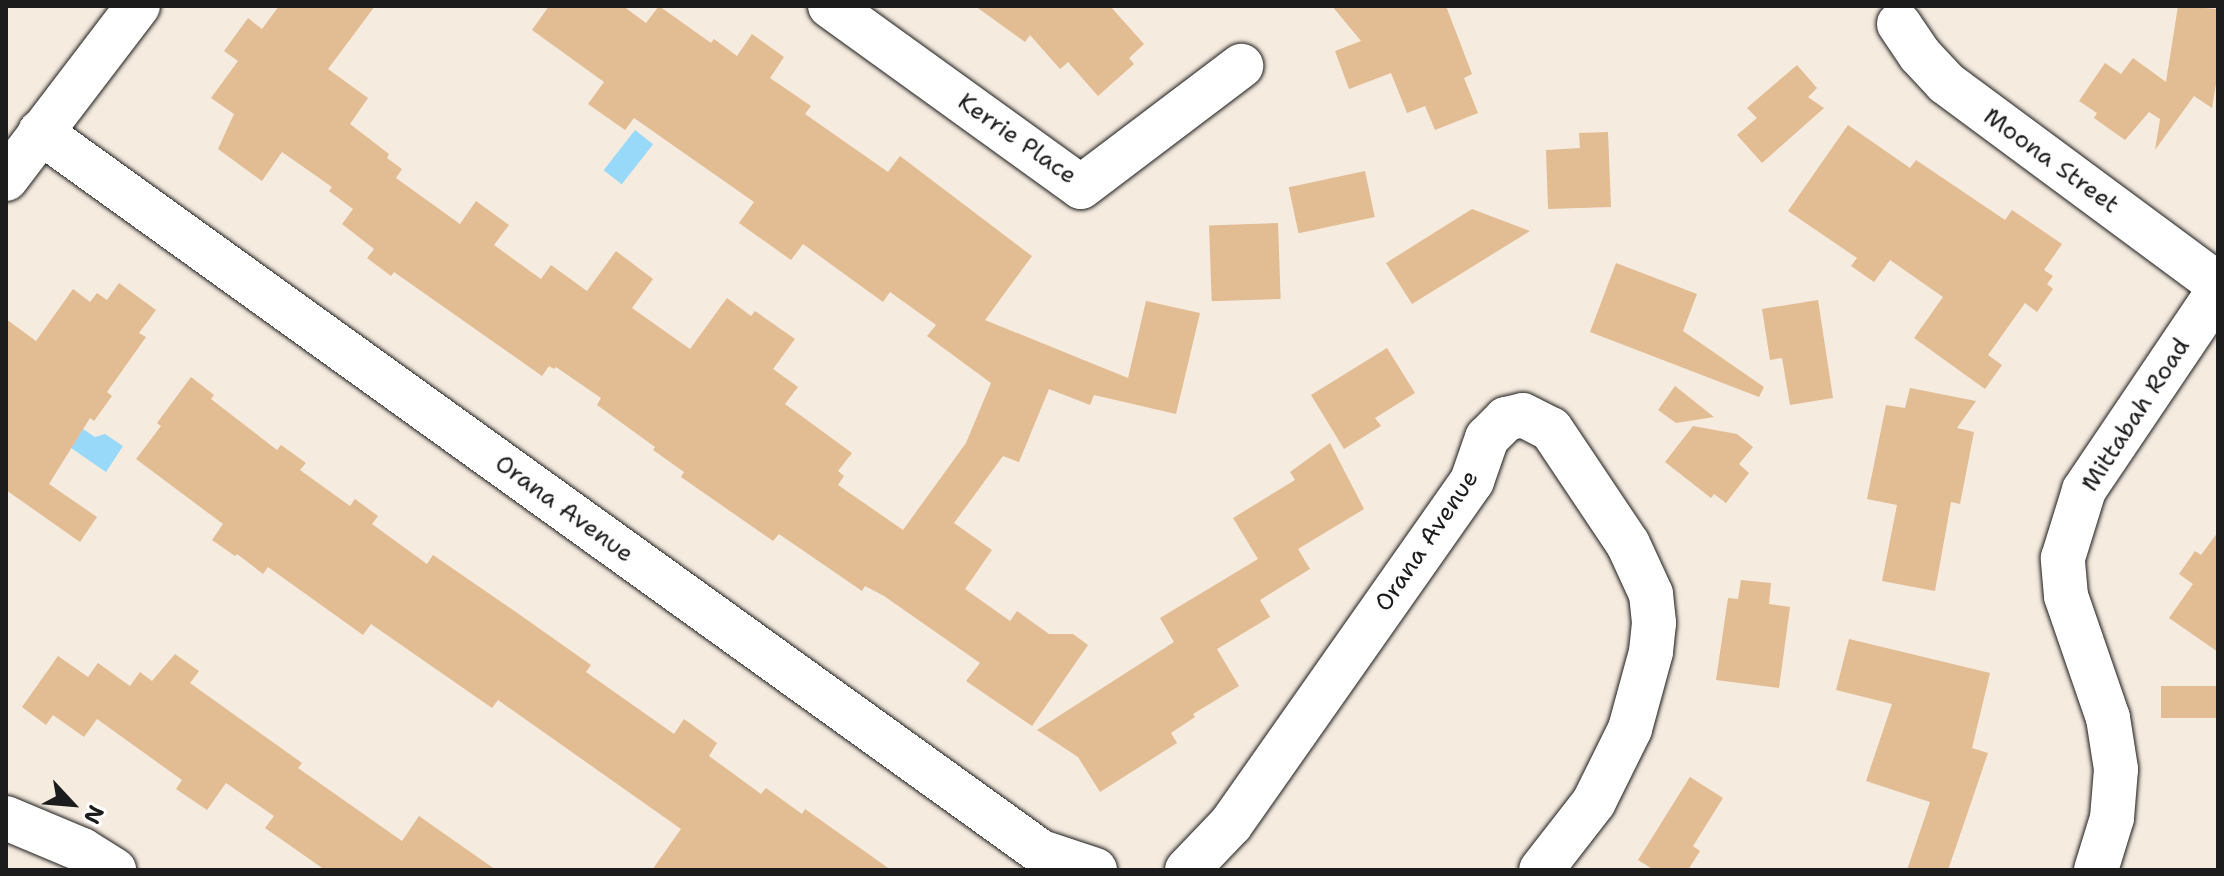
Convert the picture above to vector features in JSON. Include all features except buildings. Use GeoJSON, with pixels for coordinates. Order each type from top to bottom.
{"type":"FeatureCollection","features":[{"type":"Feature","properties":{"kind":"street"},"geometry":{"type":"LineString","coordinates":[[6,179],[138,6]]}},
{"type":"Feature","properties":{"kind":"street","name":"Kerrie Place"},"geometry":{"type":"LineString","coordinates":[[830,6],[1081,187],[1241,66]]}},
{"type":"Feature","properties":{"kind":"street","name":"Moona Street"},"geometry":{"type":"LineString","coordinates":[[1899,24],[1920,55],[1946,83],[2218,284]]}},
{"type":"Feature","properties":{"kind":"street","name":"Orana Avenue"},"geometry":{"type":"LineString","coordinates":[[40,132],[1041,852],[1095,870]]}},
{"type":"Feature","properties":{"kind":"street","name":"Mittabah Road"},"geometry":{"type":"LineString","coordinates":[[2096,870],[2112,818],[2116,769],[2108,718],[2066,596],[2063,558],[2084,490],[2218,291]]}},
{"type":"Feature","properties":{"kind":"street","name":"Orana Avenue"},"geometry":{"type":"LineString","coordinates":[[1187,870],[1231,824],[1472,481],[1487,438],[1506,419],[1523,415],[1538,419],[1551,429],[1628,544],[1651,594],[1651,652],[1630,729],[1594,802],[1541,870]]}},
{"type":"Feature","properties":{"kind":"street"},"geometry":{"type":"LineString","coordinates":[[6,818],[82,850],[114,870]]}},
{"type":"Feature","properties":{"kind":"water"},"geometry":{"type":"Polygon","coordinates":[[[635,130],[653,144],[622,184],[604,170],[635,130]]]}},
{"type":"Feature","properties":{"kind":"water"},"geometry":{"type":"Polygon","coordinates":[[[83,429],[95,437],[105,434],[123,446],[106,472],[71,448],[83,429]]]}}]}
